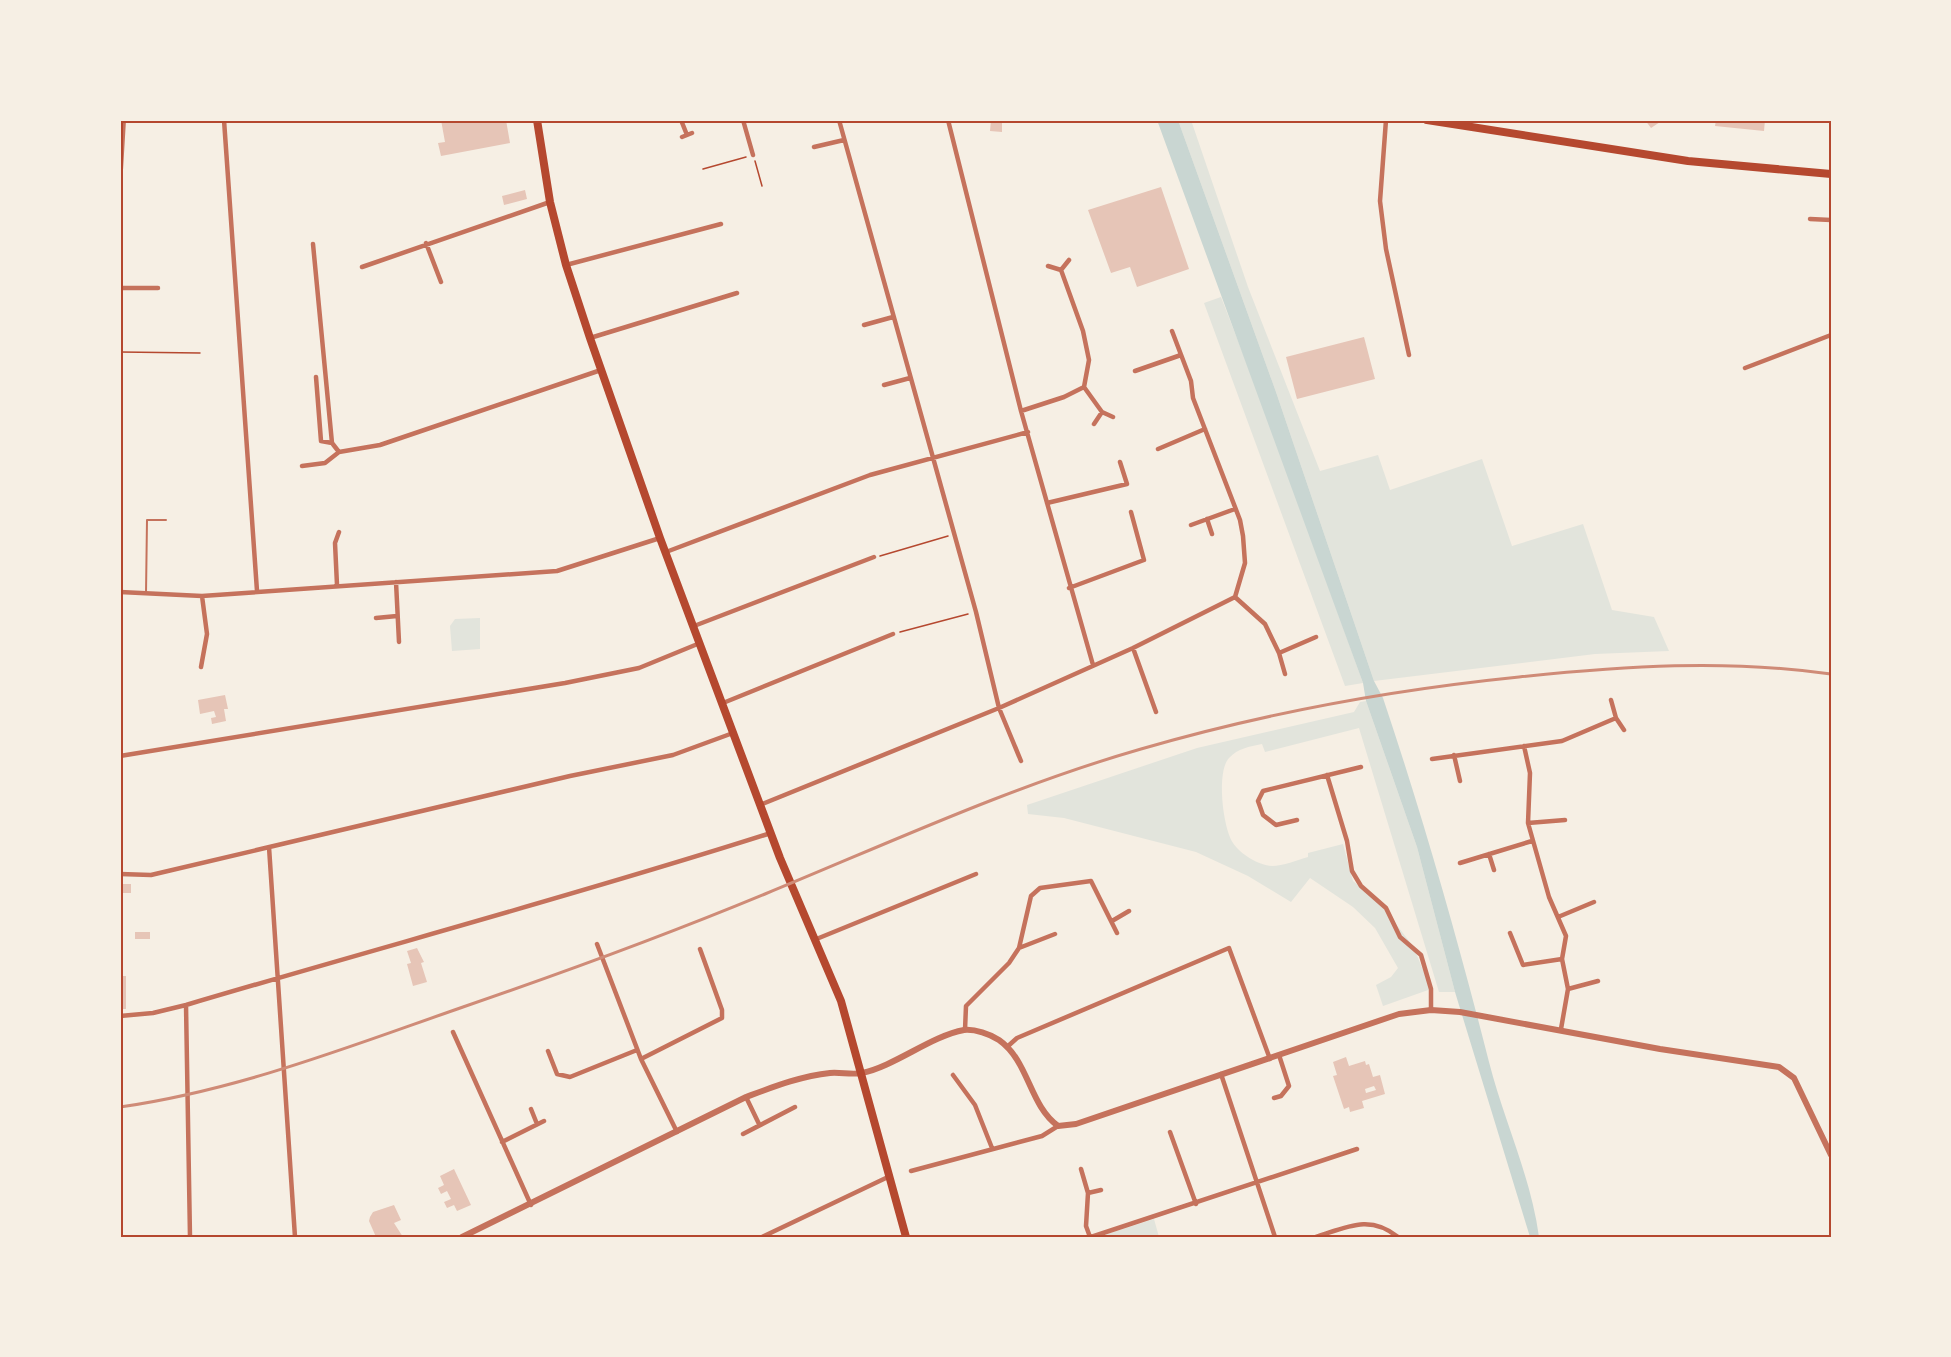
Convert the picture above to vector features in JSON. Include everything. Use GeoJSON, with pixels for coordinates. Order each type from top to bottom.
{"type":"FeatureCollection","features":[{"type":"Feature","properties":{"kind":"main road"},"geometry":{"type":"LineString","coordinates":[[537,120],[550,202],[566,265],[590,338],[660,538],[760,804],[841,1001],[906,1237]]}},
{"type":"Feature","properties":{"kind":"main road"},"geometry":{"type":"LineString","coordinates":[[1427,120],[1459,122],[1688,161],[1831,174]]}},
{"type":"Feature","properties":{"kind":"street"},"geometry":{"type":"LineString","coordinates":[[120,170],[123,120]]}},
{"type":"Feature","properties":{"kind":"street"},"geometry":{"type":"LineString","coordinates":[[224,120],[257,591]]}},
{"type":"Feature","properties":{"kind":"street"},"geometry":{"type":"LineString","coordinates":[[681,120],[687,135]]}},
{"type":"Feature","properties":{"kind":"street"},"geometry":{"type":"LineString","coordinates":[[743,120],[753,155]]}},
{"type":"Feature","properties":{"kind":"street"},"geometry":{"type":"LineString","coordinates":[[839,120],[955,534],[999,708],[1021,761]]}},
{"type":"Feature","properties":{"kind":"street"},"geometry":{"type":"LineString","coordinates":[[948,120],[1021,411],[1069,588],[1093,665]]}},
{"type":"Feature","properties":{"kind":"street"},"geometry":{"type":"LineString","coordinates":[[1386,120],[1380,201],[1386,249],[1409,355]]}},
{"type":"Feature","properties":{"kind":"street"},"geometry":{"type":"LineString","coordinates":[[814,147],[844,140]]}},
{"type":"Feature","properties":{"kind":"street"},"geometry":{"type":"LineString","coordinates":[[362,267],[550,202]]}},
{"type":"Feature","properties":{"kind":"street"},"geometry":{"type":"LineString","coordinates":[[1810,219],[1831,220]]}},
{"type":"Feature","properties":{"kind":"street"},"geometry":{"type":"LineString","coordinates":[[566,265],[721,224]]}},
{"type":"Feature","properties":{"kind":"street"},"geometry":{"type":"LineString","coordinates":[[426,243],[441,282]]}},
{"type":"Feature","properties":{"kind":"street"},"geometry":{"type":"LineString","coordinates":[[313,244],[332,443],[339,453]]}},
{"type":"Feature","properties":{"kind":"street"},"geometry":{"type":"LineString","coordinates":[[1061,270],[1069,260]]}},
{"type":"Feature","properties":{"kind":"street"},"geometry":{"type":"LineString","coordinates":[[1048,266],[1061,270]]}},
{"type":"Feature","properties":{"kind":"street"},"geometry":{"type":"LineString","coordinates":[[1061,270],[1083,331],[1089,360],[1084,387],[1102,412],[1113,417]]}},
{"type":"Feature","properties":{"kind":"street"},"geometry":{"type":"LineString","coordinates":[[120,288],[158,288]]}},
{"type":"Feature","properties":{"kind":"street"},"geometry":{"type":"LineString","coordinates":[[590,338],[736,293]]}},
{"type":"Feature","properties":{"kind":"street"},"geometry":{"type":"LineString","coordinates":[[864,324],[893,317]]}},
{"type":"Feature","properties":{"kind":"street"},"geometry":{"type":"LineString","coordinates":[[760,804],[999,708],[1133,648],[1235,597],[1245,563],[1244,536],[1172,331]]}},
{"type":"Feature","properties":{"kind":"street"},"geometry":{"type":"LineString","coordinates":[[1745,368],[1831,335]]}},
{"type":"Feature","properties":{"kind":"street"},"geometry":{"type":"LineString","coordinates":[[1135,371],[1181,355]]}},
{"type":"Feature","properties":{"kind":"street"},"geometry":{"type":"LineString","coordinates":[[302,466],[325,463],[339,453],[380,445],[601,370]]}},
{"type":"Feature","properties":{"kind":"street"},"geometry":{"type":"LineString","coordinates":[[315,377],[321,441],[332,443]]}},
{"type":"Feature","properties":{"kind":"street"},"geometry":{"type":"LineString","coordinates":[[884,385],[910,378]]}},
{"type":"Feature","properties":{"kind":"street"},"geometry":{"type":"LineString","coordinates":[[1021,411],[1064,397],[1084,387]]}},
{"type":"Feature","properties":{"kind":"street"},"geometry":{"type":"LineString","coordinates":[[1094,424],[1102,412]]}},
{"type":"Feature","properties":{"kind":"street"},"geometry":{"type":"LineString","coordinates":[[1158,449],[1205,429]]}},
{"type":"Feature","properties":{"kind":"street"},"geometry":{"type":"LineString","coordinates":[[666,552],[870,475],[1028,432]]}},
{"type":"Feature","properties":{"kind":"street"},"geometry":{"type":"LineString","coordinates":[[1047,503],[1127,484],[1120,462]]}},
{"type":"Feature","properties":{"kind":"street"},"geometry":{"type":"LineString","coordinates":[[1191,525],[1235,508]]}},
{"type":"Feature","properties":{"kind":"street"},"geometry":{"type":"LineString","coordinates":[[1069,588],[1144,560],[1131,512]]}},
{"type":"Feature","properties":{"kind":"street"},"geometry":{"type":"LineString","coordinates":[[1207,519],[1212,534]]}},
{"type":"Feature","properties":{"kind":"street"},"geometry":{"type":"LineString","coordinates":[[337,585],[335,543],[339,532]]}},
{"type":"Feature","properties":{"kind":"street"},"geometry":{"type":"LineString","coordinates":[[120,592],[202,596],[558,571],[660,538]]}},
{"type":"Feature","properties":{"kind":"street"},"geometry":{"type":"LineString","coordinates":[[694,626],[874,557]]}},
{"type":"Feature","properties":{"kind":"street"},"geometry":{"type":"LineString","coordinates":[[396,582],[399,642]]}},
{"type":"Feature","properties":{"kind":"street"},"geometry":{"type":"LineString","coordinates":[[201,667],[207,634],[202,596]]}},
{"type":"Feature","properties":{"kind":"street"},"geometry":{"type":"LineString","coordinates":[[1235,597],[1265,624],[1279,653],[1285,674]]}},
{"type":"Feature","properties":{"kind":"street"},"geometry":{"type":"LineString","coordinates":[[376,618],[397,616]]}},
{"type":"Feature","properties":{"kind":"street"},"geometry":{"type":"LineString","coordinates":[[723,703],[893,634]]}},
{"type":"Feature","properties":{"kind":"street"},"geometry":{"type":"LineString","coordinates":[[1279,653],[1316,637]]}},
{"type":"Feature","properties":{"kind":"street"},"geometry":{"type":"LineString","coordinates":[[120,756],[565,683],[639,668],[700,643]]}},
{"type":"Feature","properties":{"kind":"street"},"geometry":{"type":"LineString","coordinates":[[1133,648],[1156,712]]}},
{"type":"Feature","properties":{"kind":"street"},"geometry":{"type":"LineString","coordinates":[[1611,700],[1616,718],[1624,730]]}},
{"type":"Feature","properties":{"kind":"street"},"geometry":{"type":"LineString","coordinates":[[1431,759],[1562,741],[1616,718]]}},
{"type":"Feature","properties":{"kind":"street"},"geometry":{"type":"LineString","coordinates":[[120,874],[151,875],[673,755],[734,732]]}},
{"type":"Feature","properties":{"kind":"street"},"geometry":{"type":"LineString","coordinates":[[1524,746],[1530,773],[1528,823],[1532,841],[1566,936],[1562,959],[1568,989],[1561,1029]]}},
{"type":"Feature","properties":{"kind":"street"},"geometry":{"type":"LineString","coordinates":[[1454,755],[1460,781]]}},
{"type":"Feature","properties":{"kind":"street"},"geometry":{"type":"LineString","coordinates":[[1297,820],[1276,825],[1263,815],[1258,801],[1263,790],[1361,767]]}},
{"type":"Feature","properties":{"kind":"street"},"geometry":{"type":"LineString","coordinates":[[1327,775],[1347,841],[1352,870],[1361,886],[1386,908],[1400,937],[1421,955],[1431,989],[1431,1010]]}},
{"type":"Feature","properties":{"kind":"street"},"geometry":{"type":"LineString","coordinates":[[1528,823],[1565,820]]}},
{"type":"Feature","properties":{"kind":"street"},"geometry":{"type":"LineString","coordinates":[[120,1016],[153,1013],[186,1005],[592,889],[771,833]]}},
{"type":"Feature","properties":{"kind":"street"},"geometry":{"type":"LineString","coordinates":[[1460,862],[1532,841]]}},
{"type":"Feature","properties":{"kind":"street"},"geometry":{"type":"LineString","coordinates":[[269,847],[295,1237]]}},
{"type":"Feature","properties":{"kind":"street"},"geometry":{"type":"LineString","coordinates":[[1489,854],[1494,870]]}},
{"type":"Feature","properties":{"kind":"street"},"geometry":{"type":"LineString","coordinates":[[814,940],[976,874]]}},
{"type":"Feature","properties":{"kind":"street"},"geometry":{"type":"LineString","coordinates":[[965,1030],[966,1006],[1009,963],[1019,948],[1031,896],[1040,888],[1091,881],[1117,933]]}},
{"type":"Feature","properties":{"kind":"street"},"geometry":{"type":"LineString","coordinates":[[1558,917],[1594,902]]}},
{"type":"Feature","properties":{"kind":"street"},"geometry":{"type":"LineString","coordinates":[[1112,921],[1129,911]]}},
{"type":"Feature","properties":{"kind":"street"},"geometry":{"type":"LineString","coordinates":[[1510,933],[1523,965],[1562,959]]}},
{"type":"Feature","properties":{"kind":"street"},"geometry":{"type":"LineString","coordinates":[[1019,948],[1055,934]]}},
{"type":"Feature","properties":{"kind":"street"},"geometry":{"type":"LineString","coordinates":[[597,944],[641,1059],[677,1132]]}},
{"type":"Feature","properties":{"kind":"street"},"geometry":{"type":"LineString","coordinates":[[1007,1047],[1017,1038],[1229,948],[1270,1059]]}},
{"type":"Feature","properties":{"kind":"street"},"geometry":{"type":"LineString","coordinates":[[641,1059],[722,1018],[722,1010],[700,949]]}},
{"type":"Feature","properties":{"kind":"street"},"geometry":{"type":"LineString","coordinates":[[1568,989],[1599,981]]}},
{"type":"Feature","properties":{"kind":"street"},"geometry":{"type":"LineString","coordinates":[[186,1005],[190,1237]]}},
{"type":"Feature","properties":{"kind":"street"},"geometry":{"type":"LineString","coordinates":[[911,1171],[1042,1136],[1058,1126],[1076,1124],[1378,1020],[1431,1010],[1489,1016],[1660,1049],[1779,1067],[1794,1078],[1831,1155]]}},
{"type":"Feature","properties":{"kind":"street"},"geometry":{"type":"LineString","coordinates":[[462,1237],[531,1205],[746,1097],[785,1083],[830,1073],[862,1073],[965,1030],[986,1033],[1007,1047],[1021,1066],[1044,1113],[1058,1126]]}},
{"type":"Feature","properties":{"kind":"street"},"geometry":{"type":"LineString","coordinates":[[453,1032],[531,1205]]}},
{"type":"Feature","properties":{"kind":"street"},"geometry":{"type":"LineString","coordinates":[[548,1051],[558,1074],[570,1077],[638,1050]]}},
{"type":"Feature","properties":{"kind":"street"},"geometry":{"type":"LineString","coordinates":[[1274,1098],[1281,1096],[1289,1086],[1279,1055]]}},
{"type":"Feature","properties":{"kind":"street"},"geometry":{"type":"LineString","coordinates":[[1221,1074],[1255,1184],[1275,1237]]}},
{"type":"Feature","properties":{"kind":"street"},"geometry":{"type":"LineString","coordinates":[[953,1075],[975,1105],[992,1148]]}},
{"type":"Feature","properties":{"kind":"street"},"geometry":{"type":"LineString","coordinates":[[746,1097],[759,1125]]}},
{"type":"Feature","properties":{"kind":"street"},"geometry":{"type":"LineString","coordinates":[[743,1134],[795,1107]]}},
{"type":"Feature","properties":{"kind":"street"},"geometry":{"type":"LineString","coordinates":[[531,1109],[537,1125]]}},
{"type":"Feature","properties":{"kind":"street"},"geometry":{"type":"LineString","coordinates":[[502,1142],[544,1121]]}},
{"type":"Feature","properties":{"kind":"street"},"geometry":{"type":"LineString","coordinates":[[1170,1132],[1196,1204]]}},
{"type":"Feature","properties":{"kind":"street"},"geometry":{"type":"LineString","coordinates":[[1081,1169],[1089,1193],[1086,1226],[1091,1237],[1358,1149]]}},
{"type":"Feature","properties":{"kind":"street"},"geometry":{"type":"LineString","coordinates":[[762,1237],[888,1176]]}},
{"type":"Feature","properties":{"kind":"street"},"geometry":{"type":"LineString","coordinates":[[1089,1193],[1101,1190]]}},
{"type":"Feature","properties":{"kind":"street"},"geometry":{"type":"LineString","coordinates":[[1316,1237],[1366,1223],[1385,1227],[1398,1237]]}},
{"type":"Feature","properties":{"kind":"lane"},"geometry":{"type":"LineString","coordinates":[[146,593],[147,520],[166,520]]}},
{"type":"Feature","properties":{"kind":"path"},"geometry":{"type":"LineString","coordinates":[[703,169],[753,155],[762,186]]}},
{"type":"Feature","properties":{"kind":"path"},"geometry":{"type":"LineString","coordinates":[[120,352],[200,353]]}},
{"type":"Feature","properties":{"kind":"path"},"geometry":{"type":"LineString","coordinates":[[874,557],[955,534]]}},
{"type":"Feature","properties":{"kind":"path"},"geometry":{"type":"LineString","coordinates":[[893,634],[976,612]]}},
{"type":"Feature","properties":{"kind":"shaded area"},"geometry":{"type":"Polygon","coordinates":[[[1157,120],[1178,120],[1276,392],[1374,681],[1383,698],[1439,879],[1495,1084],[1524,1171],[1539,1237],[1530,1237],[1455,992],[1417,847],[1366,701],[1363,683],[1157,120]]]}},
{"type":"Feature","properties":{"kind":"shaded area"},"geometry":{"type":"Polygon","coordinates":[[[1178,120],[1191,120],[1248,287],[1320,471],[1378,455],[1390,490],[1482,459],[1512,546],[1583,524],[1612,610],[1654,617],[1669,651],[1595,654],[1374,681],[1276,392],[1178,120]]]}},
{"type":"Feature","properties":{"kind":"shaded area"},"geometry":{"type":"Polygon","coordinates":[[[1221,297],[1269,421],[1363,683],[1345,686],[1204,303],[1221,297]]]}},
{"type":"Feature","properties":{"kind":"shaded area"},"geometry":{"type":"Polygon","coordinates":[[[480,618],[480,649],[452,651],[450,626],[455,619],[480,618]]]}},
{"type":"Feature","properties":{"kind":"shaded area"},"geometry":{"type":"Polygon","coordinates":[[[1366,701],[1417,847],[1455,992],[1439,992],[1359,728],[1265,752],[1262,744],[1240,750],[1229,758],[1225,765],[1222,800],[1226,825],[1233,843],[1245,855],[1261,864],[1272,866],[1285,864],[1308,857],[1308,853],[1343,844],[1353,881],[1378,901],[1413,946],[1431,989],[1383,1006],[1376,985],[1391,977],[1398,968],[1375,928],[1353,907],[1310,878],[1291,902],[1248,876],[1196,852],[1064,818],[1028,814],[1027,805],[1197,748],[1354,712],[1360,702],[1366,701]]]}},
{"type":"Feature","properties":{"kind":"shaded area"},"geometry":{"type":"Polygon","coordinates":[[[1154,1219],[1159,1237],[1098,1237],[1154,1219]]]}},
{"type":"Feature","properties":{"kind":"building"},"geometry":{"type":"Polygon","coordinates":[[[441,120],[506,120],[510,143],[441,156],[438,143],[445,142],[441,120]]]}},
{"type":"Feature","properties":{"kind":"building"},"geometry":{"type":"Polygon","coordinates":[[[991,120],[1002,120],[1002,132],[990,131],[991,120]]]}},
{"type":"Feature","properties":{"kind":"building"},"geometry":{"type":"Polygon","coordinates":[[[1645,120],[1663,120],[1651,128],[1645,120]]]}},
{"type":"Feature","properties":{"kind":"building"},"geometry":{"type":"Polygon","coordinates":[[[1716,120],[1765,120],[1764,131],[1715,126],[1716,120]]]}},
{"type":"Feature","properties":{"kind":"building"},"geometry":{"type":"Polygon","coordinates":[[[1161,187],[1189,269],[1137,287],[1130,267],[1111,273],[1088,210],[1161,187]]]}},
{"type":"Feature","properties":{"kind":"building"},"geometry":{"type":"Polygon","coordinates":[[[525,190],[527,199],[504,205],[502,196],[525,190]]]}},
{"type":"Feature","properties":{"kind":"building"},"geometry":{"type":"Polygon","coordinates":[[[1364,337],[1375,379],[1297,399],[1286,357],[1364,337]]]}},
{"type":"Feature","properties":{"kind":"building"},"geometry":{"type":"Polygon","coordinates":[[[225,695],[228,709],[224,709],[226,721],[212,724],[211,718],[216,717],[214,711],[200,714],[198,700],[225,695]]]}},
{"type":"Feature","properties":{"kind":"building"},"geometry":{"type":"Polygon","coordinates":[[[120,884],[131,884],[131,893],[120,893],[120,884]]]}},
{"type":"Feature","properties":{"kind":"building"},"geometry":{"type":"Polygon","coordinates":[[[135,932],[150,932],[150,939],[135,939],[135,932]]]}},
{"type":"Feature","properties":{"kind":"building"},"geometry":{"type":"Polygon","coordinates":[[[417,948],[424,962],[421,963],[427,982],[413,986],[407,964],[411,963],[407,951],[417,948]]]}},
{"type":"Feature","properties":{"kind":"building"},"geometry":{"type":"Polygon","coordinates":[[[120,976],[126,976],[126,1009],[120,1009],[120,976]]]}},
{"type":"Feature","properties":{"kind":"building"},"geometry":{"type":"Polygon","coordinates":[[[1346,1057],[1349,1066],[1365,1061],[1366,1065],[1369,1064],[1373,1077],[1380,1075],[1385,1094],[1362,1101],[1364,1108],[1350,1112],[1349,1107],[1344,1109],[1333,1076],[1337,1075],[1333,1062],[1346,1057]],[[1374,1086],[1365,1089],[1366,1093],[1376,1090],[1374,1086]]]}},
{"type":"Feature","properties":{"kind":"building"},"geometry":{"type":"Polygon","coordinates":[[[454,1169],[471,1205],[457,1211],[454,1205],[447,1208],[444,1202],[451,1199],[447,1191],[441,1194],[438,1188],[444,1185],[440,1176],[454,1169]]]}},
{"type":"Feature","properties":{"kind":"building"},"geometry":{"type":"Polygon","coordinates":[[[394,1205],[401,1220],[394,1223],[403,1237],[376,1237],[369,1221],[370,1217],[373,1212],[394,1205]]]}},
{"type":"Feature","properties":{"kind":"railway"},"geometry":{"type":"LineString","coordinates":[[120,1107],[208,1090],[379,1037],[653,939],[951,816],[1045,780],[1141,749],[1234,724],[1376,696],[1471,682],[1558,673],[1636,667],[1714,665],[1792,669],[1831,674]]}}]}
